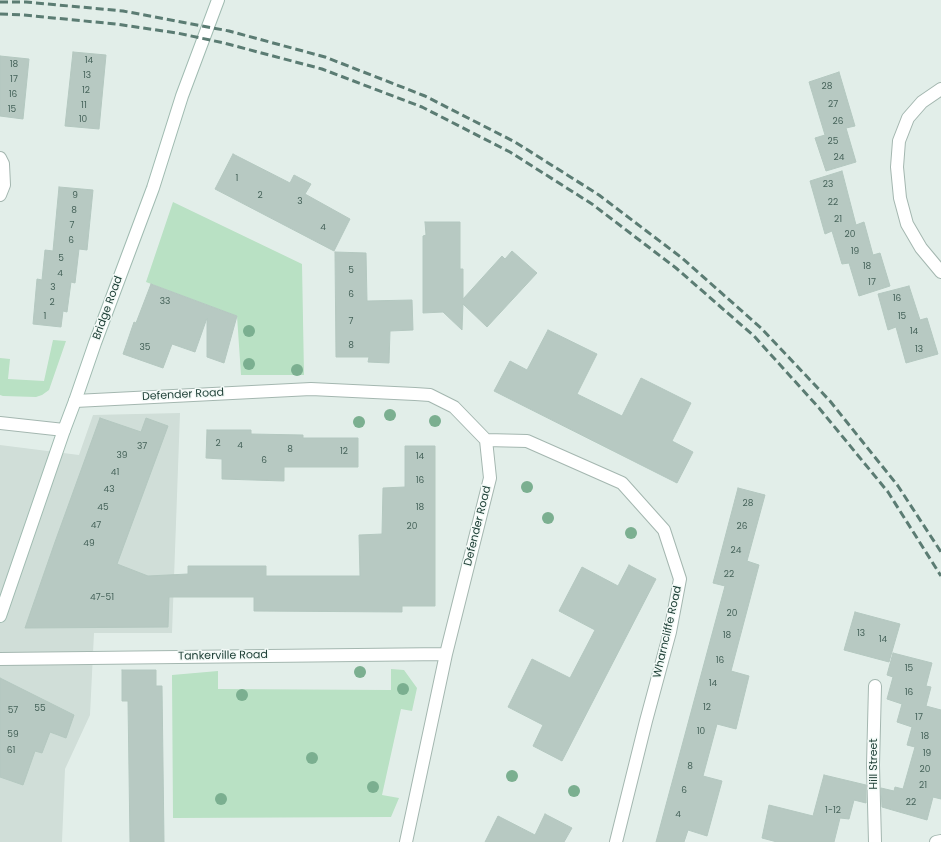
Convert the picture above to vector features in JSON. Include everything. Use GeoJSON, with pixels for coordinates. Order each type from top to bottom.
{"type":"FeatureCollection","features":[{"type":"Feature","properties":{"kind":"street","name":"Bridge Road"},"geometry":{"type":"LineString","coordinates":[[0,616],[95,343],[153,188],[182,96],[218,0]]}},
{"type":"Feature","properties":{"kind":"street"},"geometry":{"type":"LineString","coordinates":[[941,89],[922,102],[908,118],[899,141],[897,167],[900,198],[907,224],[921,248],[941,272]]}},
{"type":"Feature","properties":{"kind":"street"},"geometry":{"type":"LineString","coordinates":[[0,158],[3,164],[4,185],[0,195]]}},
{"type":"Feature","properties":{"kind":"street","name":"Defender Road"},"geometry":{"type":"LineString","coordinates":[[76,401],[311,389],[430,395],[454,407],[486,440],[490,478],[446,654],[406,842]]}},
{"type":"Feature","properties":{"kind":"street"},"geometry":{"type":"LineString","coordinates":[[0,423],[64,430]]}},
{"type":"Feature","properties":{"kind":"street","name":"Wharncliffe Road"},"geometry":{"type":"LineString","coordinates":[[486,440],[526,441],[622,483],[664,530],[680,579],[670,632],[616,842]]}},
{"type":"Feature","properties":{"kind":"street","name":"Tankerville Road"},"geometry":{"type":"LineString","coordinates":[[0,659],[446,654]]}},
{"type":"Feature","properties":{"kind":"street","name":"Hill Street"},"geometry":{"type":"LineString","coordinates":[[875,686],[873,765],[875,842]]}},
{"type":"Feature","properties":{"kind":"street"},"geometry":{"type":"LineString","coordinates":[[936,842],[941,841]]}},
{"type":"Feature","properties":{"kind":"shaded area"},"geometry":{"type":"Polygon","coordinates":[[[180,413],[172,633],[94,633],[90,715],[65,769],[62,842],[0,842],[0,445],[79,455],[93,415],[180,413]]]}},
{"type":"Feature","properties":{"kind":"green space"},"geometry":{"type":"Polygon","coordinates":[[[173,202],[302,264],[304,375],[241,375],[237,316],[146,282],[173,202]]]}},
{"type":"Feature","properties":{"kind":"green space"},"geometry":{"type":"Polygon","coordinates":[[[53,340],[66,341],[49,390],[36,397],[0,395],[0,358],[10,359],[8,379],[44,381],[53,340]]]}},
{"type":"Feature","properties":{"kind":"green space"},"geometry":{"type":"Polygon","coordinates":[[[391,669],[404,670],[417,688],[412,711],[401,709],[382,795],[399,798],[391,817],[173,818],[172,675],[218,671],[218,689],[391,690],[391,669]]]}},
{"type":"Feature","properties":{"kind":"building"},"geometry":{"type":"Polygon","coordinates":[[[73,52],[106,55],[99,129],[65,126],[73,52]]]}},
{"type":"Feature","properties":{"kind":"building"},"geometry":{"type":"Polygon","coordinates":[[[0,56],[29,59],[23,119],[0,116],[0,56]]]}},
{"type":"Feature","properties":{"kind":"building"},"geometry":{"type":"Polygon","coordinates":[[[839,72],[855,126],[846,128],[856,162],[826,171],[815,138],[825,135],[809,82],[839,72]]]}},
{"type":"Feature","properties":{"kind":"building"},"geometry":{"type":"Polygon","coordinates":[[[233,154],[290,183],[294,175],[311,184],[305,194],[350,219],[334,251],[215,189],[233,154]]]}},
{"type":"Feature","properties":{"kind":"building"},"geometry":{"type":"Polygon","coordinates":[[[842,171],[856,225],[864,222],[873,255],[880,253],[890,286],[859,296],[849,263],[842,264],[832,231],[825,234],[810,181],[842,171]]]}},
{"type":"Feature","properties":{"kind":"building"},"geometry":{"type":"Polygon","coordinates":[[[59,187],[93,190],[87,250],[79,249],[75,283],[71,282],[67,312],[63,311],[61,327],[33,324],[37,279],[42,280],[45,250],[53,251],[59,187]]]}},
{"type":"Feature","properties":{"kind":"building"},"geometry":{"type":"Polygon","coordinates":[[[425,222],[460,222],[460,269],[463,269],[463,299],[502,256],[505,259],[512,251],[537,273],[487,327],[463,304],[462,330],[443,312],[423,313],[423,236],[426,235],[425,222]]]}},
{"type":"Feature","properties":{"kind":"building"},"geometry":{"type":"Polygon","coordinates":[[[335,252],[366,253],[367,301],[412,300],[413,330],[390,331],[389,363],[368,362],[369,357],[336,357],[335,252]]]}},
{"type":"Feature","properties":{"kind":"building"},"geometry":{"type":"Polygon","coordinates":[[[151,284],[237,316],[224,363],[207,357],[207,318],[195,352],[172,344],[163,368],[123,354],[134,322],[136,323],[151,284]]]}},
{"type":"Feature","properties":{"kind":"building"},"geometry":{"type":"Polygon","coordinates":[[[909,286],[920,320],[927,318],[938,354],[906,363],[896,327],[888,330],[878,294],[909,286]]]}},
{"type":"Feature","properties":{"kind":"building"},"geometry":{"type":"Polygon","coordinates":[[[548,330],[597,354],[577,394],[622,416],[641,378],[691,403],[672,441],[693,452],[677,483],[494,391],[510,361],[527,370],[548,330]]]}},
{"type":"Feature","properties":{"kind":"building"},"geometry":{"type":"Polygon","coordinates":[[[100,418],[141,432],[146,418],[168,426],[117,564],[148,576],[188,574],[188,566],[266,566],[266,576],[360,576],[359,535],[382,534],[383,488],[405,487],[405,446],[435,446],[435,606],[402,606],[402,612],[254,611],[254,597],[169,597],[168,627],[25,628],[100,418]]]}},
{"type":"Feature","properties":{"kind":"building"},"geometry":{"type":"Polygon","coordinates":[[[207,430],[251,430],[251,434],[303,435],[303,438],[358,438],[358,467],[284,467],[284,481],[222,479],[222,459],[206,458],[207,430]]]}},
{"type":"Feature","properties":{"kind":"building"},"geometry":{"type":"Polygon","coordinates":[[[738,488],[765,495],[747,561],[759,565],[731,671],[749,676],[736,729],[717,724],[703,776],[722,781],[707,836],[688,830],[684,842],[656,842],[725,586],[713,583],[738,488]]]}},
{"type":"Feature","properties":{"kind":"building"},"geometry":{"type":"Polygon","coordinates":[[[629,565],[656,579],[562,761],[533,746],[543,725],[508,707],[532,659],[570,678],[595,630],[559,611],[582,567],[618,586],[629,565]]]}},
{"type":"Feature","properties":{"kind":"building"},"geometry":{"type":"Polygon","coordinates":[[[855,612],[900,624],[889,662],[844,650],[855,612]]]}},
{"type":"Feature","properties":{"kind":"building"},"geometry":{"type":"Polygon","coordinates":[[[893,653],[932,663],[926,686],[931,687],[926,706],[941,710],[941,799],[933,797],[927,820],[882,807],[881,788],[894,791],[895,787],[903,789],[915,747],[907,745],[912,727],[897,722],[902,704],[887,699],[893,677],[887,675],[893,653]]]}},
{"type":"Feature","properties":{"kind":"building"},"geometry":{"type":"Polygon","coordinates":[[[122,670],[156,670],[156,686],[162,686],[164,842],[130,842],[128,701],[122,701],[122,670]]]}},
{"type":"Feature","properties":{"kind":"building"},"geometry":{"type":"Polygon","coordinates":[[[0,678],[74,715],[66,738],[50,732],[42,753],[35,751],[23,785],[0,777],[0,678]]]}},
{"type":"Feature","properties":{"kind":"building"},"geometry":{"type":"Polygon","coordinates":[[[824,775],[866,785],[866,803],[854,800],[849,819],[840,818],[834,842],[777,842],[762,838],[769,805],[813,816],[824,775]]]}},
{"type":"Feature","properties":{"kind":"building"},"geometry":{"type":"Polygon","coordinates":[[[545,814],[572,828],[564,842],[485,842],[498,816],[535,835],[545,814]]]}},
{"type":"Feature","properties":{"kind":"railway"},"geometry":{"type":"LineString","coordinates":[[0,2],[26,2],[123,11],[229,31],[325,57],[425,96],[515,142],[599,195],[682,258],[761,328],[830,401],[898,486],[941,552]]}},
{"type":"Feature","properties":{"kind":"railway"},"geometry":{"type":"LineString","coordinates":[[0,14],[116,24],[177,33],[224,43],[322,69],[422,107],[510,152],[592,204],[676,268],[754,336],[819,408],[888,492],[941,576]]}}]}
